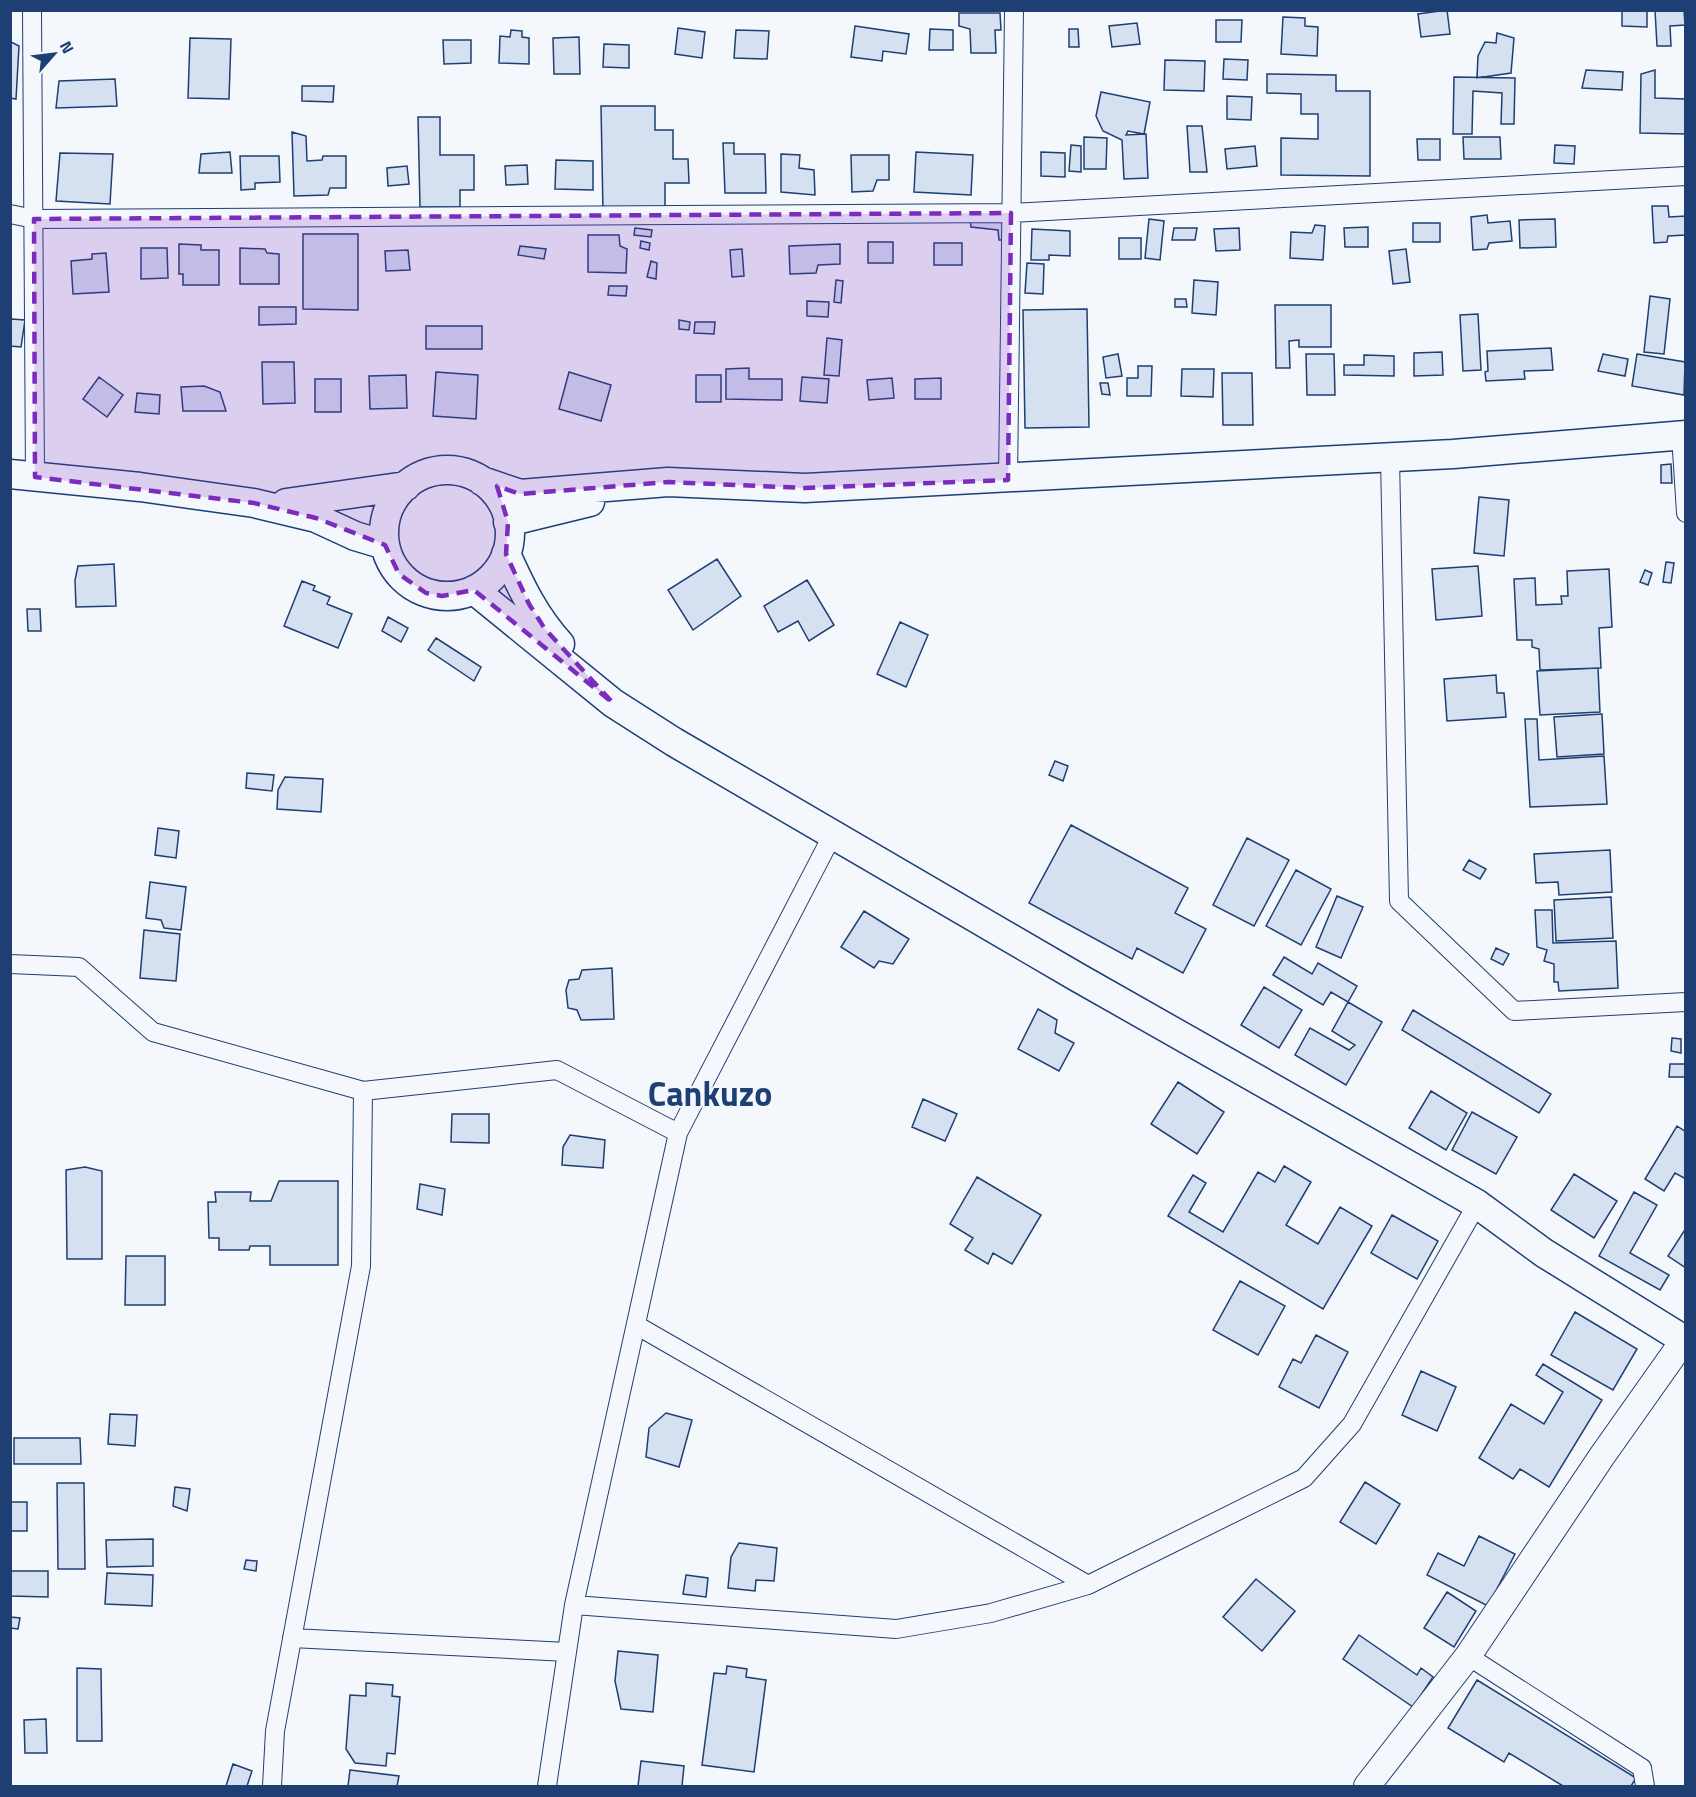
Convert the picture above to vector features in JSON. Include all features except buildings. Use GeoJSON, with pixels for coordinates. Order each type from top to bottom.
{"type":"FeatureCollection","features":[{"type":"Feature","properties":{"kind":"main road"},"geometry":{"type":"LineString","coordinates":[[482,481],[494,492],[508,522],[510,538],[499,569],[488,581],[474,590],[459,595],[442,596],[426,593],[412,585],[399,574],[385,545],[384,529],[388,512],[395,498],[419,477],[451,471],[467,474],[520,494],[668,482],[805,488],[1008,480],[1390,458],[1683,435]]}},
{"type":"Feature","properties":{"kind":"main road"},"geometry":{"type":"LineString","coordinates":[[23,476],[140,487],[254,503],[316,518],[355,536],[385,545]]}},
{"type":"Feature","properties":{"kind":"main road"},"geometry":{"type":"LineString","coordinates":[[508,522],[668,482]]}},
{"type":"Feature","properties":{"kind":"main road"},"geometry":{"type":"LineString","coordinates":[[254,503],[296,504],[406,486]]}},
{"type":"Feature","properties":{"kind":"main road"},"geometry":{"type":"LineString","coordinates":[[506,554],[523,592],[545,629],[613,703]]}},
{"type":"Feature","properties":{"kind":"main road"},"geometry":{"type":"LineString","coordinates":[[474,590],[613,703],[674,742],[1077,977],[1477,1204],[1545,1252],[1685,1340],[1602,1456],[1468,1656],[1367,1786]]}},
{"type":"Feature","properties":{"kind":"street"},"geometry":{"type":"LineString","coordinates":[[23,476],[34,219],[32,10]]}},
{"type":"Feature","properties":{"kind":"street"},"geometry":{"type":"LineString","coordinates":[[1008,480],[1014,10]]}},
{"type":"Feature","properties":{"kind":"street"},"geometry":{"type":"LineString","coordinates":[[10,214],[34,219],[1011,213],[1686,176]]}},
{"type":"Feature","properties":{"kind":"street"},"geometry":{"type":"LineString","coordinates":[[1683,435],[1686,513]]}},
{"type":"Feature","properties":{"kind":"street"},"geometry":{"type":"LineString","coordinates":[[1390,458],[1399,901],[1514,1011],[1686,1002]]}},
{"type":"Feature","properties":{"kind":"street"},"geometry":{"type":"LineString","coordinates":[[547,1786],[574,1605],[678,1133],[833,834]]}},
{"type":"Feature","properties":{"kind":"street"},"geometry":{"type":"LineString","coordinates":[[10,964],[79,967],[153,1032],[363,1091],[557,1070],[678,1133]]}},
{"type":"Feature","properties":{"kind":"street"},"geometry":{"type":"LineString","coordinates":[[272,1786],[275,1731],[361,1266],[363,1091]]}},
{"type":"Feature","properties":{"kind":"street"},"geometry":{"type":"LineString","coordinates":[[574,1605],[896,1629],[991,1613],[1088,1585],[1304,1478],[1352,1424],[1477,1204]]}},
{"type":"Feature","properties":{"kind":"street"},"geometry":{"type":"LineString","coordinates":[[636,1325],[1088,1585]]}},
{"type":"Feature","properties":{"kind":"street"},"geometry":{"type":"LineString","coordinates":[[292,1638],[567,1652]]}},
{"type":"Feature","properties":{"kind":"street"},"geometry":{"type":"LineString","coordinates":[[1468,1656],[1642,1768],[1645,1786]]}},
{"type":"Feature","properties":{"kind":"highlighted area"},"geometry":{"type":"Polygon","coordinates":[[[1011,213],[1008,480],[805,488],[668,482],[520,494],[497,486],[508,522],[506,554],[529,604],[545,629],[613,703],[474,590],[442,596],[426,593],[399,574],[385,545],[316,518],[254,503],[35,477],[34,219],[1011,213]]]}},
{"type":"Feature","properties":{"kind":"district","name":"Cankuzo"},"geometry":{"type":"Point","coordinates":[710,1094]}}]}
